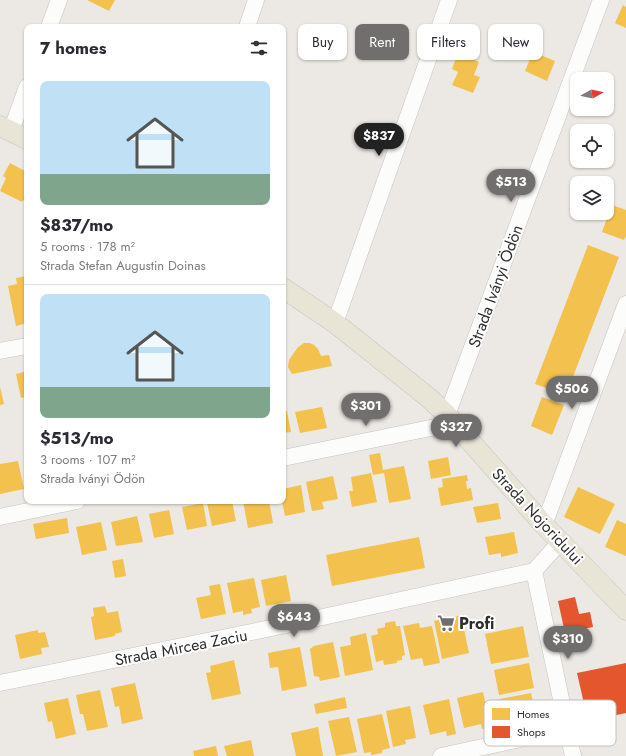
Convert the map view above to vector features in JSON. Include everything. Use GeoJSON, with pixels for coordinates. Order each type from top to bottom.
{"type":"FeatureCollection","features":[{"type":"Feature","properties":{"kind":"main road","name":"Strada Nojoridului"},"geometry":{"type":"LineString","coordinates":[[286,292],[335,323],[429,398],[451,419],[544,525],[626,610]]}},
{"type":"Feature","properties":{"kind":"street"},"geometry":{"type":"LineString","coordinates":[[50,24],[59,0]]}},
{"type":"Feature","properties":{"kind":"street"},"geometry":{"type":"LineString","coordinates":[[248,24],[256,0]]}},
{"type":"Feature","properties":{"kind":"street"},"geometry":{"type":"LineString","coordinates":[[335,323],[449,0]]}},
{"type":"Feature","properties":{"kind":"street","name":"Strada Iványi Ödön"},"geometry":{"type":"LineString","coordinates":[[451,419],[601,0]]}},
{"type":"Feature","properties":{"kind":"street"},"geometry":{"type":"LineString","coordinates":[[13,132],[24,97]]}},
{"type":"Feature","properties":{"kind":"street"},"geometry":{"type":"LineString","coordinates":[[544,525],[626,304]]}},
{"type":"Feature","properties":{"kind":"street"},"geometry":{"type":"LineString","coordinates":[[0,351],[24,347]]}},
{"type":"Feature","properties":{"kind":"street"},"geometry":{"type":"LineString","coordinates":[[286,457],[451,419]]}},
{"type":"Feature","properties":{"kind":"street"},"geometry":{"type":"LineString","coordinates":[[0,517],[63,504]]}},
{"type":"Feature","properties":{"kind":"street"},"geometry":{"type":"LineString","coordinates":[[561,541],[534,571],[561,700]]}},
{"type":"Feature","properties":{"kind":"street","name":"Strada Mircea Zaciu"},"geometry":{"type":"LineString","coordinates":[[0,683],[286,625],[534,571]]}},
{"type":"Feature","properties":{"kind":"street"},"geometry":{"type":"LineString","coordinates":[[441,756],[488,746]]}},
{"type":"Feature","properties":{"kind":"street"},"geometry":{"type":"LineString","coordinates":[[571,746],[573,756]]}},
{"type":"Feature","properties":{"kind":"building: Homes"},"geometry":{"type":"Polygon","coordinates":[[[87,0],[115,0],[109,11],[87,0]]]}},
{"type":"Feature","properties":{"kind":"building: Homes"},"geometry":{"type":"Polygon","coordinates":[[[623,5],[626,7],[626,28],[615,23],[623,5]]]}},
{"type":"Feature","properties":{"kind":"building: Homes"},"geometry":{"type":"Polygon","coordinates":[[[543,56],[555,61],[547,81],[525,71],[530,60],[543,60],[543,56]]]}},
{"type":"Feature","properties":{"kind":"building: Homes"},"geometry":{"type":"Polygon","coordinates":[[[455,60],[474,60],[479,62],[474,75],[480,77],[473,93],[452,85],[458,72],[452,69],[455,60]]]}},
{"type":"Feature","properties":{"kind":"building: Homes"},"geometry":{"type":"Polygon","coordinates":[[[10,163],[24,170],[24,200],[22,202],[0,191],[6,178],[3,176],[10,163]]]}},
{"type":"Feature","properties":{"kind":"building: Homes"},"geometry":{"type":"Polygon","coordinates":[[[614,206],[626,210],[626,236],[624,240],[602,232],[606,220],[614,220],[614,206]]]}},
{"type":"Feature","properties":{"kind":"building: Homes"},"geometry":{"type":"Polygon","coordinates":[[[588,245],[619,257],[566,395],[535,384],[588,245]]]}},
{"type":"Feature","properties":{"kind":"building: Homes"},"geometry":{"type":"Polygon","coordinates":[[[24,277],[24,324],[16,326],[8,286],[17,284],[16,278],[24,277]]]}},
{"type":"Feature","properties":{"kind":"building: Homes"},"geometry":{"type":"Polygon","coordinates":[[[304,343],[314,345],[318,349],[321,356],[329,355],[332,366],[292,374],[288,367],[289,360],[298,347],[304,343]]]}},
{"type":"Feature","properties":{"kind":"building: Homes"},"geometry":{"type":"Polygon","coordinates":[[[24,372],[24,398],[21,398],[16,374],[24,372]]]}},
{"type":"Feature","properties":{"kind":"building: Homes"},"geometry":{"type":"Polygon","coordinates":[[[0,387],[4,404],[0,405],[0,387]]]}},
{"type":"Feature","properties":{"kind":"building: Homes"},"geometry":{"type":"Polygon","coordinates":[[[542,397],[564,405],[552,435],[531,426],[542,397]]]}},
{"type":"Feature","properties":{"kind":"building: Homes"},"geometry":{"type":"Polygon","coordinates":[[[322,407],[327,428],[300,433],[295,412],[322,407]]]}},
{"type":"Feature","properties":{"kind":"building: Homes"},"geometry":{"type":"Polygon","coordinates":[[[286,411],[291,432],[286,433],[286,411]]]}},
{"type":"Feature","properties":{"kind":"building: Homes"},"geometry":{"type":"Polygon","coordinates":[[[380,453],[383,470],[404,466],[411,499],[389,503],[384,473],[373,475],[369,455],[380,453]]]}},
{"type":"Feature","properties":{"kind":"building: Homes"},"geometry":{"type":"Polygon","coordinates":[[[448,457],[451,475],[431,479],[428,461],[448,457]]]}},
{"type":"Feature","properties":{"kind":"building: Homes"},"geometry":{"type":"Polygon","coordinates":[[[18,461],[24,489],[0,494],[0,464],[18,461]]]}},
{"type":"Feature","properties":{"kind":"building: Homes"},"geometry":{"type":"Polygon","coordinates":[[[371,473],[377,502],[352,507],[349,491],[353,491],[351,477],[371,473]]]}},
{"type":"Feature","properties":{"kind":"building: Homes"},"geometry":{"type":"Polygon","coordinates":[[[467,475],[467,489],[471,488],[473,500],[441,506],[438,488],[443,487],[442,479],[467,475]]]}},
{"type":"Feature","properties":{"kind":"building: Homes"},"geometry":{"type":"Polygon","coordinates":[[[333,476],[338,499],[322,502],[324,509],[312,511],[306,482],[333,476]]]}},
{"type":"Feature","properties":{"kind":"building: Homes"},"geometry":{"type":"Polygon","coordinates":[[[301,485],[305,512],[285,516],[283,504],[286,504],[286,488],[301,485]]]}},
{"type":"Feature","properties":{"kind":"building: Homes"},"geometry":{"type":"Polygon","coordinates":[[[578,487],[615,504],[600,534],[564,517],[578,487]]]}},
{"type":"Feature","properties":{"kind":"building: Homes"},"geometry":{"type":"Polygon","coordinates":[[[498,503],[501,519],[477,523],[473,507],[498,503]]]}},
{"type":"Feature","properties":{"kind":"building: Homes"},"geometry":{"type":"Polygon","coordinates":[[[203,504],[207,526],[187,530],[182,507],[203,504]]]}},
{"type":"Feature","properties":{"kind":"building: Homes"},"geometry":{"type":"Polygon","coordinates":[[[207,504],[233,504],[236,521],[212,526],[207,504]]]}},
{"type":"Feature","properties":{"kind":"building: Homes"},"geometry":{"type":"Polygon","coordinates":[[[244,504],[270,504],[273,523],[248,528],[244,504]]]}},
{"type":"Feature","properties":{"kind":"building: Homes"},"geometry":{"type":"Polygon","coordinates":[[[169,510],[174,534],[154,538],[149,514],[169,510]]]}},
{"type":"Feature","properties":{"kind":"building: Homes"},"geometry":{"type":"Polygon","coordinates":[[[137,516],[143,542],[116,546],[111,522],[137,516]]]}},
{"type":"Feature","properties":{"kind":"building: Homes"},"geometry":{"type":"Polygon","coordinates":[[[67,518],[69,533],[36,539],[33,524],[67,518]]]}},
{"type":"Feature","properties":{"kind":"building: Homes"},"geometry":{"type":"Polygon","coordinates":[[[617,520],[626,524],[626,556],[605,547],[617,520]]]}},
{"type":"Feature","properties":{"kind":"building: Homes"},"geometry":{"type":"Polygon","coordinates":[[[101,522],[107,550],[82,555],[76,527],[101,522]]]}},
{"type":"Feature","properties":{"kind":"building: Homes"},"geometry":{"type":"Polygon","coordinates":[[[514,532],[518,553],[501,557],[501,553],[489,555],[485,537],[514,532]]]}},
{"type":"Feature","properties":{"kind":"building: Homes"},"geometry":{"type":"Polygon","coordinates":[[[419,537],[425,568],[332,586],[326,555],[419,537]]]}},
{"type":"Feature","properties":{"kind":"building: Homes"},"geometry":{"type":"Polygon","coordinates":[[[123,559],[126,576],[115,578],[112,561],[123,559]]]}},
{"type":"Feature","properties":{"kind":"building: Homes"},"geometry":{"type":"Polygon","coordinates":[[[286,575],[291,601],[266,606],[261,580],[286,575]]]}},
{"type":"Feature","properties":{"kind":"building: Homes"},"geometry":{"type":"Polygon","coordinates":[[[254,578],[260,607],[251,609],[252,613],[243,615],[243,611],[233,613],[227,583],[254,578]]]}},
{"type":"Feature","properties":{"kind":"building: Homes"},"geometry":{"type":"Polygon","coordinates":[[[220,584],[226,614],[201,619],[196,598],[211,595],[209,586],[220,584]]]}},
{"type":"Feature","properties":{"kind":"building: Homes"},"geometry":{"type":"Polygon","coordinates":[[[105,606],[107,613],[118,611],[122,632],[115,634],[115,636],[95,640],[91,617],[94,616],[93,608],[105,606]]]}},
{"type":"Feature","properties":{"kind":"building: Homes"},"geometry":{"type":"Polygon","coordinates":[[[461,615],[469,653],[442,659],[434,621],[461,615]]]}},
{"type":"Feature","properties":{"kind":"building: Homes"},"geometry":{"type":"Polygon","coordinates":[[[395,621],[396,626],[400,626],[405,655],[402,656],[402,660],[397,661],[397,663],[384,665],[383,660],[376,662],[371,636],[378,634],[377,629],[385,627],[385,623],[395,621]]]}},
{"type":"Feature","properties":{"kind":"building: Homes"},"geometry":{"type":"Polygon","coordinates":[[[419,623],[420,628],[432,626],[440,663],[424,666],[422,658],[411,660],[403,626],[419,623]]]}},
{"type":"Feature","properties":{"kind":"building: Homes"},"geometry":{"type":"Polygon","coordinates":[[[523,626],[529,657],[491,664],[485,634],[523,626]]]}},
{"type":"Feature","properties":{"kind":"building: Homes"},"geometry":{"type":"Polygon","coordinates":[[[38,630],[38,633],[45,632],[49,647],[41,648],[42,654],[20,659],[15,635],[38,630]]]}},
{"type":"Feature","properties":{"kind":"building: Homes"},"geometry":{"type":"Polygon","coordinates":[[[366,633],[373,670],[345,676],[340,647],[351,645],[350,637],[366,633]]]}},
{"type":"Feature","properties":{"kind":"building: Homes"},"geometry":{"type":"Polygon","coordinates":[[[333,642],[340,677],[320,681],[319,677],[314,676],[310,649],[314,646],[333,642]]]}},
{"type":"Feature","properties":{"kind":"building: Homes"},"geometry":{"type":"Polygon","coordinates":[[[300,647],[307,686],[282,691],[278,667],[270,668],[268,653],[300,647]]]}},
{"type":"Feature","properties":{"kind":"building: Homes"},"geometry":{"type":"Polygon","coordinates":[[[234,660],[241,694],[212,700],[206,673],[211,672],[210,666],[234,660]]]}},
{"type":"Feature","properties":{"kind":"building: Homes"},"geometry":{"type":"Polygon","coordinates":[[[529,663],[534,688],[499,695],[494,670],[529,663]]]}},
{"type":"Feature","properties":{"kind":"building: Homes"},"geometry":{"type":"Polygon","coordinates":[[[135,683],[143,719],[122,724],[119,706],[115,707],[111,688],[135,683]]]}},
{"type":"Feature","properties":{"kind":"building: Homes"},"geometry":{"type":"Polygon","coordinates":[[[100,690],[108,727],[87,731],[83,714],[80,714],[76,695],[100,690]]]}},
{"type":"Feature","properties":{"kind":"building: Homes"},"geometry":{"type":"Polygon","coordinates":[[[483,692],[485,700],[484,729],[482,729],[481,724],[464,728],[457,698],[483,692]]]}},
{"type":"Feature","properties":{"kind":"building: Homes"},"geometry":{"type":"Polygon","coordinates":[[[531,693],[533,700],[495,700],[531,693]]]}},
{"type":"Feature","properties":{"kind":"building: Homes"},"geometry":{"type":"Polygon","coordinates":[[[345,697],[347,708],[316,714],[314,704],[345,697]]]}},
{"type":"Feature","properties":{"kind":"building: Homes"},"geometry":{"type":"Polygon","coordinates":[[[68,698],[76,734],[56,739],[52,721],[48,722],[44,703],[68,698]]]}},
{"type":"Feature","properties":{"kind":"building: Homes"},"geometry":{"type":"Polygon","coordinates":[[[449,699],[456,734],[447,736],[446,731],[430,735],[423,705],[449,699]]]}},
{"type":"Feature","properties":{"kind":"building: Homes"},"geometry":{"type":"Polygon","coordinates":[[[410,706],[416,738],[405,740],[406,744],[393,747],[386,711],[410,706]]]}},
{"type":"Feature","properties":{"kind":"building: Homes"},"geometry":{"type":"Polygon","coordinates":[[[382,714],[390,748],[382,750],[382,753],[371,755],[371,752],[364,753],[357,719],[382,714]]]}},
{"type":"Feature","properties":{"kind":"building: Homes"},"geometry":{"type":"Polygon","coordinates":[[[349,717],[357,752],[336,756],[328,721],[349,717]]]}},
{"type":"Feature","properties":{"kind":"building: Homes"},"geometry":{"type":"Polygon","coordinates":[[[318,727],[323,756],[296,756],[291,733],[318,727]]]}},
{"type":"Feature","properties":{"kind":"building: Homes"},"geometry":{"type":"Polygon","coordinates":[[[251,740],[254,756],[227,756],[224,746],[251,740]]]}},
{"type":"Feature","properties":{"kind":"building: Homes"},"geometry":{"type":"Polygon","coordinates":[[[216,746],[218,756],[194,756],[193,751],[216,746]]]}},
{"type":"Feature","properties":{"kind":"building: Shops"},"geometry":{"type":"Polygon","coordinates":[[[575,597],[579,614],[590,612],[593,627],[565,633],[558,601],[575,597]]]}},
{"type":"Feature","properties":{"kind":"building: Shops"},"geometry":{"type":"Polygon","coordinates":[[[626,663],[626,713],[616,715],[616,700],[583,700],[577,673],[626,663]]]}},
{"type":"Feature","properties":{"kind":"place","name":"Profi"},"geometry":{"type":"Point","coordinates":[446,623]}}]}
